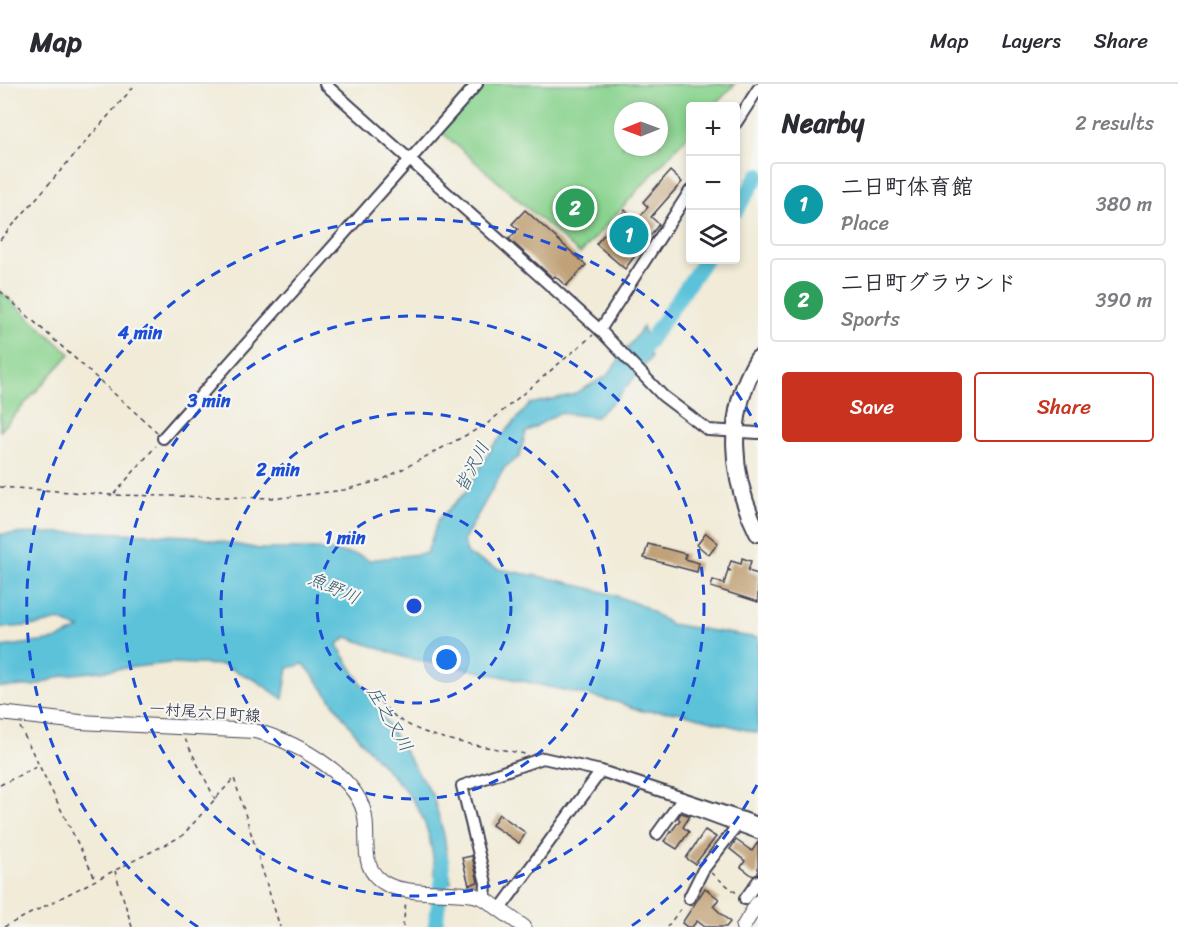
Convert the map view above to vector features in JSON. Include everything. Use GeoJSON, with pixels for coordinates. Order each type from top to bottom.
{"type":"FeatureCollection","features":[{"type":"Feature","properties":{"kind":"highway"},"geometry":{"type":"LineString","coordinates":[[758,359],[745,387],[735,430],[736,473],[742,497],[758,533]]}},
{"type":"Feature","properties":{"kind":"main road","name":"一村尾六日町線"},"geometry":{"type":"LineString","coordinates":[[7,714],[80,722],[178,725],[254,731],[278,736],[313,757],[351,788],[364,812],[366,863],[388,885],[454,892],[485,899],[524,927]]}},
{"type":"Feature","properties":{"kind":"main road"},"geometry":{"type":"LineString","coordinates":[[743,927],[752,901]]}},
{"type":"Feature","properties":{"kind":"street"},"geometry":{"type":"LineString","coordinates":[[325,84],[600,330],[663,396],[708,430],[758,433]]}},
{"type":"Feature","properties":{"kind":"street"},"geometry":{"type":"LineString","coordinates":[[163,438],[477,84]]}},
{"type":"Feature","properties":{"kind":"street"},"geometry":{"type":"LineString","coordinates":[[740,116],[758,89]]}},
{"type":"Feature","properties":{"kind":"street"},"geometry":{"type":"LineString","coordinates":[[600,330],[686,197]]}},
{"type":"Feature","properties":{"kind":"street"},"geometry":{"type":"LineString","coordinates":[[485,899],[486,883],[462,786],[543,758],[601,771],[740,822],[758,832]]}},
{"type":"Feature","properties":{"kind":"street"},"geometry":{"type":"LineString","coordinates":[[500,909],[601,771]]}},
{"type":"Feature","properties":{"kind":"street"},"geometry":{"type":"LineString","coordinates":[[657,834],[681,800]]}},
{"type":"Feature","properties":{"kind":"street"},"geometry":{"type":"LineString","coordinates":[[740,822],[758,823]]}},
{"type":"Feature","properties":{"kind":"street"},"geometry":{"type":"LineString","coordinates":[[689,898],[703,870],[740,822]]}},
{"type":"Feature","properties":{"kind":"street"},"geometry":{"type":"LineString","coordinates":[[752,901],[758,881]]}},
{"type":"Feature","properties":{"kind":"path"},"geometry":{"type":"LineString","coordinates":[[0,240],[136,84]]}},
{"type":"Feature","properties":{"kind":"path"},"geometry":{"type":"LineString","coordinates":[[0,291],[163,438],[113,495]]}},
{"type":"Feature","properties":{"kind":"path"},"geometry":{"type":"LineString","coordinates":[[0,488],[113,495],[280,498],[344,490],[382,480],[487,424],[600,330]]}},
{"type":"Feature","properties":{"kind":"path"},"geometry":{"type":"LineString","coordinates":[[380,701],[401,723],[419,731],[543,758]]}},
{"type":"Feature","properties":{"kind":"path"},"geometry":{"type":"LineString","coordinates":[[7,714],[39,765],[96,880]]}},
{"type":"Feature","properties":{"kind":"path"},"geometry":{"type":"LineString","coordinates":[[178,725],[215,800]]}},
{"type":"Feature","properties":{"kind":"path"},"geometry":{"type":"LineString","coordinates":[[0,785],[39,765]]}},
{"type":"Feature","properties":{"kind":"path"},"geometry":{"type":"LineString","coordinates":[[4,927],[182,836],[234,778],[280,927]]}},
{"type":"Feature","properties":{"kind":"path"},"geometry":{"type":"LineString","coordinates":[[115,870],[132,927]]}},
{"type":"Feature","properties":{"kind":"path"},"geometry":{"type":"LineString","coordinates":[[708,871],[752,901]]}},
{"type":"Feature","properties":{"kind":"path"},"geometry":{"type":"LineString","coordinates":[[403,927],[410,889]]}},
{"type":"Feature","properties":{"kind":"path"},"geometry":{"type":"LineString","coordinates":[[667,927],[689,898]]}},
{"type":"Feature","properties":{"kind":"green space"},"geometry":{"type":"Polygon","coordinates":[[[477,84],[735,84],[718,102],[686,102],[686,137],[580,254],[438,129],[477,84]]]}},
{"type":"Feature","properties":{"kind":"green space"},"geometry":{"type":"Polygon","coordinates":[[[0,291],[70,354],[0,431],[0,291]]]}},
{"type":"Feature","properties":{"kind":"water","name":"魚野川"},"geometry":{"type":"Polygon","coordinates":[[[643,327],[651,358],[616,399],[596,417],[559,413],[526,432],[519,457],[505,467],[463,541],[468,555],[499,569],[558,580],[614,595],[645,607],[670,624],[758,638],[758,733],[677,712],[642,711],[617,702],[468,669],[406,658],[347,637],[337,645],[433,796],[444,835],[451,883],[435,875],[427,830],[413,800],[362,742],[304,664],[288,668],[283,699],[255,680],[223,665],[170,663],[65,675],[34,686],[0,687],[1,647],[55,640],[80,629],[59,620],[39,625],[0,628],[0,534],[98,532],[190,536],[260,549],[317,549],[358,555],[369,560],[427,553],[438,520],[465,493],[493,446],[530,404],[572,395],[607,376],[643,327]]]}},
{"type":"Feature","properties":{"kind":"building"},"geometry":{"type":"Polygon","coordinates":[[[670,171],[682,182],[651,217],[659,224],[625,269],[596,244],[625,210],[637,220],[648,207],[643,202],[670,171]]]}},
{"type":"Feature","properties":{"kind":"building"},"geometry":{"type":"Polygon","coordinates":[[[525,210],[586,265],[566,286],[555,276],[553,278],[509,239],[518,229],[512,224],[525,210]]]}},
{"type":"Feature","properties":{"kind":"building"},"geometry":{"type":"Polygon","coordinates":[[[706,533],[718,543],[709,555],[697,545],[706,533]]]}},
{"type":"Feature","properties":{"kind":"building"},"geometry":{"type":"Polygon","coordinates":[[[648,544],[686,554],[685,559],[699,563],[697,572],[644,558],[648,544]]]}},
{"type":"Feature","properties":{"kind":"building"},"geometry":{"type":"Polygon","coordinates":[[[742,558],[751,561],[748,571],[758,574],[758,602],[711,587],[713,580],[724,584],[728,570],[731,571],[728,569],[731,561],[741,564],[742,558]]]}},
{"type":"Feature","properties":{"kind":"building"},"geometry":{"type":"Polygon","coordinates":[[[681,813],[690,816],[683,827],[689,832],[677,849],[664,841],[680,820],[678,818],[681,813]]]}},
{"type":"Feature","properties":{"kind":"building"},"geometry":{"type":"Polygon","coordinates":[[[499,814],[526,833],[519,843],[492,825],[499,814]]]}},
{"type":"Feature","properties":{"kind":"building"},"geometry":{"type":"Polygon","coordinates":[[[705,830],[716,837],[695,864],[686,858],[705,830]]]}},
{"type":"Feature","properties":{"kind":"building"},"geometry":{"type":"Polygon","coordinates":[[[736,840],[752,851],[758,842],[758,874],[753,876],[741,867],[745,861],[730,849],[736,840]]]}},
{"type":"Feature","properties":{"kind":"building"},"geometry":{"type":"Polygon","coordinates":[[[472,856],[478,882],[469,885],[462,858],[472,856]]]}},
{"type":"Feature","properties":{"kind":"building"},"geometry":{"type":"Polygon","coordinates":[[[705,888],[719,899],[713,906],[730,922],[726,927],[705,927],[697,921],[692,927],[687,927],[682,923],[705,888]]]}},
{"type":"Feature","properties":{"kind":"waterway","name":"皆沢川"},"geometry":{"type":"LineString","coordinates":[[737,210],[758,175]]}},
{"type":"Feature","properties":{"kind":"waterway","name":"皆沢川"},"geometry":{"type":"LineString","coordinates":[[637,359],[702,264]]}},
{"type":"Feature","properties":{"kind":"waterway","name":"庄之又川"},"geometry":{"type":"LineString","coordinates":[[435,927],[443,875],[441,859]]}},
{"type":"Feature","properties":{"kind":"place","name":"二日町グラウンド"},"geometry":{"type":"Point","coordinates":[575,208]}},
{"type":"Feature","properties":{"kind":"place","name":"二日町体育館"},"geometry":{"type":"Point","coordinates":[629,235]}}]}
